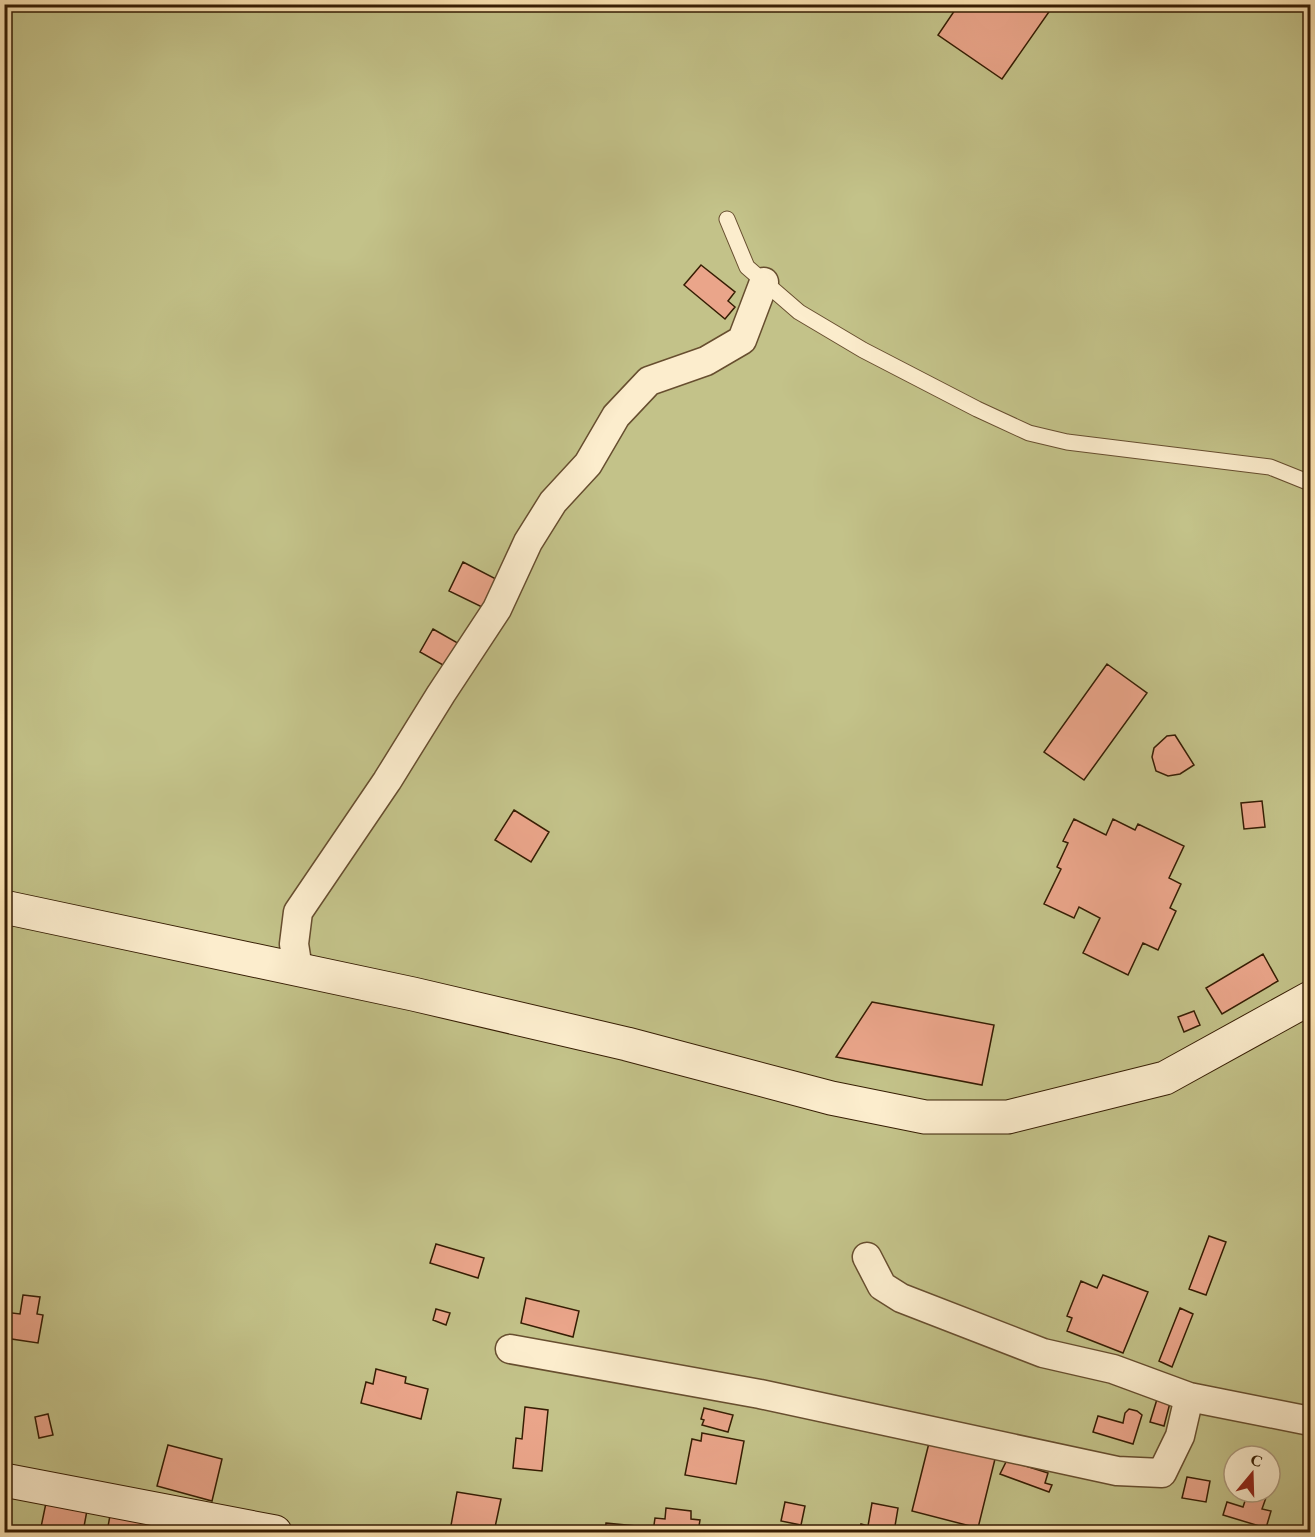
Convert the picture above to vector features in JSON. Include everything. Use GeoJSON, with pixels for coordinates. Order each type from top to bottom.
{"type":"FeatureCollection","features":[{"type":"Feature","properties":{"kind":"street"},"geometry":{"type":"LineString","coordinates":[[298,969],[294,944],[298,912],[381,791],[498,609],[528,542],[553,502],[588,464],[616,417],[649,381],[706,362],[742,340],[764,282]]}},
{"type":"Feature","properties":{"kind":"street"},"geometry":{"type":"LineString","coordinates":[[4,907],[413,994],[627,1044],[831,1098],[925,1117],[1008,1117],[1165,1078],[1311,998]]}},
{"type":"Feature","properties":{"kind":"street"},"geometry":{"type":"LineString","coordinates":[[867,1257],[882,1286],[901,1298],[1043,1353],[1113,1369],[1189,1397],[1311,1421]]}},
{"type":"Feature","properties":{"kind":"street"},"geometry":{"type":"LineString","coordinates":[[510,1349],[760,1394],[1117,1471],[1162,1473],[1180,1436],[1189,1397]]}},
{"type":"Feature","properties":{"kind":"street"},"geometry":{"type":"LineString","coordinates":[[4,1480],[275,1533]]}},
{"type":"Feature","properties":{"kind":"lane"},"geometry":{"type":"LineString","coordinates":[[727,219],[747,267],[799,312],[863,350],[1029,433],[1067,442],[1270,467],[1311,483]]}},
{"type":"Feature","properties":{"kind":"shaded area"},"geometry":{"type":"Polygon","coordinates":[[[5,5],[1310,5],[1310,1532],[5,1532],[5,5]]]}},
{"type":"Feature","properties":{"kind":"building"},"geometry":{"type":"Polygon","coordinates":[[[959,4],[1044,4],[1051,9],[1002,79],[938,35],[959,4]]]}},
{"type":"Feature","properties":{"kind":"building"},"geometry":{"type":"Polygon","coordinates":[[[701,265],[735,292],[728,301],[735,307],[725,319],[684,285],[701,265]]]}},
{"type":"Feature","properties":{"kind":"building"},"geometry":{"type":"Polygon","coordinates":[[[463,562],[496,579],[482,607],[449,591],[463,562]]]}},
{"type":"Feature","properties":{"kind":"building"},"geometry":{"type":"Polygon","coordinates":[[[433,629],[461,647],[450,669],[420,652],[433,629]]]}},
{"type":"Feature","properties":{"kind":"building"},"geometry":{"type":"Polygon","coordinates":[[[1107,664],[1147,693],[1084,780],[1044,752],[1107,664]]]}},
{"type":"Feature","properties":{"kind":"building"},"geometry":{"type":"Polygon","coordinates":[[[1175,735],[1194,765],[1180,774],[1168,776],[1156,771],[1152,757],[1154,748],[1167,736],[1175,735]]]}},
{"type":"Feature","properties":{"kind":"building"},"geometry":{"type":"Polygon","coordinates":[[[1262,801],[1265,827],[1244,829],[1241,803],[1262,801]]]}},
{"type":"Feature","properties":{"kind":"building"},"geometry":{"type":"Polygon","coordinates":[[[514,810],[549,832],[531,862],[495,840],[514,810]]]}},
{"type":"Feature","properties":{"kind":"building"},"geometry":{"type":"Polygon","coordinates":[[[1074,819],[1106,835],[1113,819],[1135,830],[1138,824],[1184,846],[1169,878],[1181,884],[1170,908],[1176,911],[1158,950],[1143,943],[1128,975],[1083,953],[1100,918],[1079,907],[1074,918],[1044,904],[1061,869],[1057,867],[1068,843],[1063,841],[1074,819]]]}},
{"type":"Feature","properties":{"kind":"building"},"geometry":{"type":"Polygon","coordinates":[[[1263,954],[1278,981],[1222,1014],[1206,988],[1263,954]]]}},
{"type":"Feature","properties":{"kind":"building"},"geometry":{"type":"Polygon","coordinates":[[[872,1002],[994,1025],[982,1085],[836,1057],[872,1002]]]}},
{"type":"Feature","properties":{"kind":"building"},"geometry":{"type":"Polygon","coordinates":[[[1194,1011],[1200,1025],[1184,1032],[1178,1017],[1194,1011]]]}},
{"type":"Feature","properties":{"kind":"building"},"geometry":{"type":"Polygon","coordinates":[[[1209,1236],[1226,1242],[1206,1295],[1189,1289],[1209,1236]]]}},
{"type":"Feature","properties":{"kind":"building"},"geometry":{"type":"Polygon","coordinates":[[[436,1244],[484,1258],[478,1278],[430,1263],[436,1244]]]}},
{"type":"Feature","properties":{"kind":"building"},"geometry":{"type":"Polygon","coordinates":[[[1103,1275],[1148,1292],[1123,1353],[1067,1331],[1072,1318],[1067,1316],[1081,1281],[1097,1288],[1103,1275]]]}},
{"type":"Feature","properties":{"kind":"building"},"geometry":{"type":"Polygon","coordinates":[[[23,1295],[40,1297],[37,1314],[43,1315],[38,1343],[5,1338],[4,1312],[20,1314],[23,1295]]]}},
{"type":"Feature","properties":{"kind":"building"},"geometry":{"type":"Polygon","coordinates":[[[526,1298],[579,1311],[573,1337],[521,1323],[526,1298]]]}},
{"type":"Feature","properties":{"kind":"building"},"geometry":{"type":"Polygon","coordinates":[[[1180,1308],[1193,1314],[1172,1367],[1159,1361],[1180,1308]]]}},
{"type":"Feature","properties":{"kind":"building"},"geometry":{"type":"Polygon","coordinates":[[[436,1309],[450,1313],[446,1325],[433,1320],[436,1309]]]}},
{"type":"Feature","properties":{"kind":"building"},"geometry":{"type":"Polygon","coordinates":[[[376,1369],[406,1377],[405,1383],[428,1389],[421,1419],[361,1403],[366,1382],[373,1384],[376,1369]]]}},
{"type":"Feature","properties":{"kind":"building"},"geometry":{"type":"Polygon","coordinates":[[[1158,1396],[1171,1399],[1164,1426],[1150,1422],[1158,1396]]]}},
{"type":"Feature","properties":{"kind":"building"},"geometry":{"type":"Polygon","coordinates":[[[525,1407],[548,1410],[542,1471],[513,1468],[516,1438],[522,1439],[525,1407]]]}},
{"type":"Feature","properties":{"kind":"building"},"geometry":{"type":"Polygon","coordinates":[[[704,1408],[733,1415],[728,1432],[702,1425],[704,1408]]]}},
{"type":"Feature","properties":{"kind":"building"},"geometry":{"type":"Polygon","coordinates":[[[1129,1409],[1142,1415],[1133,1444],[1093,1432],[1098,1416],[1123,1423],[1125,1413],[1129,1409]]]}},
{"type":"Feature","properties":{"kind":"building"},"geometry":{"type":"Polygon","coordinates":[[[48,1414],[53,1435],[39,1438],[35,1417],[48,1414]]]}},
{"type":"Feature","properties":{"kind":"building"},"geometry":{"type":"Polygon","coordinates":[[[702,1433],[744,1441],[736,1484],[685,1475],[692,1439],[701,1441],[702,1433]]]}},
{"type":"Feature","properties":{"kind":"building"},"geometry":{"type":"Polygon","coordinates":[[[929,1443],[995,1459],[978,1528],[912,1511],[929,1443]]]}},
{"type":"Feature","properties":{"kind":"building"},"geometry":{"type":"Polygon","coordinates":[[[168,1445],[222,1459],[212,1501],[157,1486],[168,1445]]]}},
{"type":"Feature","properties":{"kind":"building"},"geometry":{"type":"Polygon","coordinates":[[[1007,1460],[1048,1473],[1045,1483],[1052,1485],[1049,1492],[1000,1474],[1007,1460]]]}},
{"type":"Feature","properties":{"kind":"building"},"geometry":{"type":"Polygon","coordinates":[[[1187,1477],[1210,1481],[1206,1502],[1182,1498],[1187,1477]]]}},
{"type":"Feature","properties":{"kind":"building"},"geometry":{"type":"Polygon","coordinates":[[[457,1492],[501,1499],[494,1532],[450,1531],[457,1492]]]}},
{"type":"Feature","properties":{"kind":"building"},"geometry":{"type":"Polygon","coordinates":[[[47,1498],[88,1505],[83,1532],[40,1532],[47,1498]]]}},
{"type":"Feature","properties":{"kind":"building"},"geometry":{"type":"Polygon","coordinates":[[[785,1502],[805,1506],[801,1525],[781,1521],[785,1502]]]}},
{"type":"Feature","properties":{"kind":"building"},"geometry":{"type":"Polygon","coordinates":[[[872,1503],[898,1508],[894,1532],[859,1532],[861,1524],[868,1526],[872,1503]]]}},
{"type":"Feature","properties":{"kind":"building"},"geometry":{"type":"Polygon","coordinates":[[[1226,1504],[1243,1507],[1244,1504],[1264,1504],[1262,1509],[1271,1511],[1266,1528],[1223,1515],[1226,1504]]]}},
{"type":"Feature","properties":{"kind":"building"},"geometry":{"type":"Polygon","coordinates":[[[666,1508],[691,1511],[691,1519],[700,1520],[698,1532],[653,1532],[655,1518],[665,1519],[666,1508]]]}},
{"type":"Feature","properties":{"kind":"building"},"geometry":{"type":"Polygon","coordinates":[[[111,1510],[166,1525],[165,1532],[107,1532],[111,1510]]]}},
{"type":"Feature","properties":{"kind":"building"},"geometry":{"type":"Polygon","coordinates":[[[606,1523],[636,1526],[636,1532],[605,1532],[606,1523]]]}},
{"type":"Feature","properties":{"kind":"building"},"geometry":{"type":"Polygon","coordinates":[[[592,1527],[592,1532],[551,1532],[551,1530],[592,1527]]]}}]}
